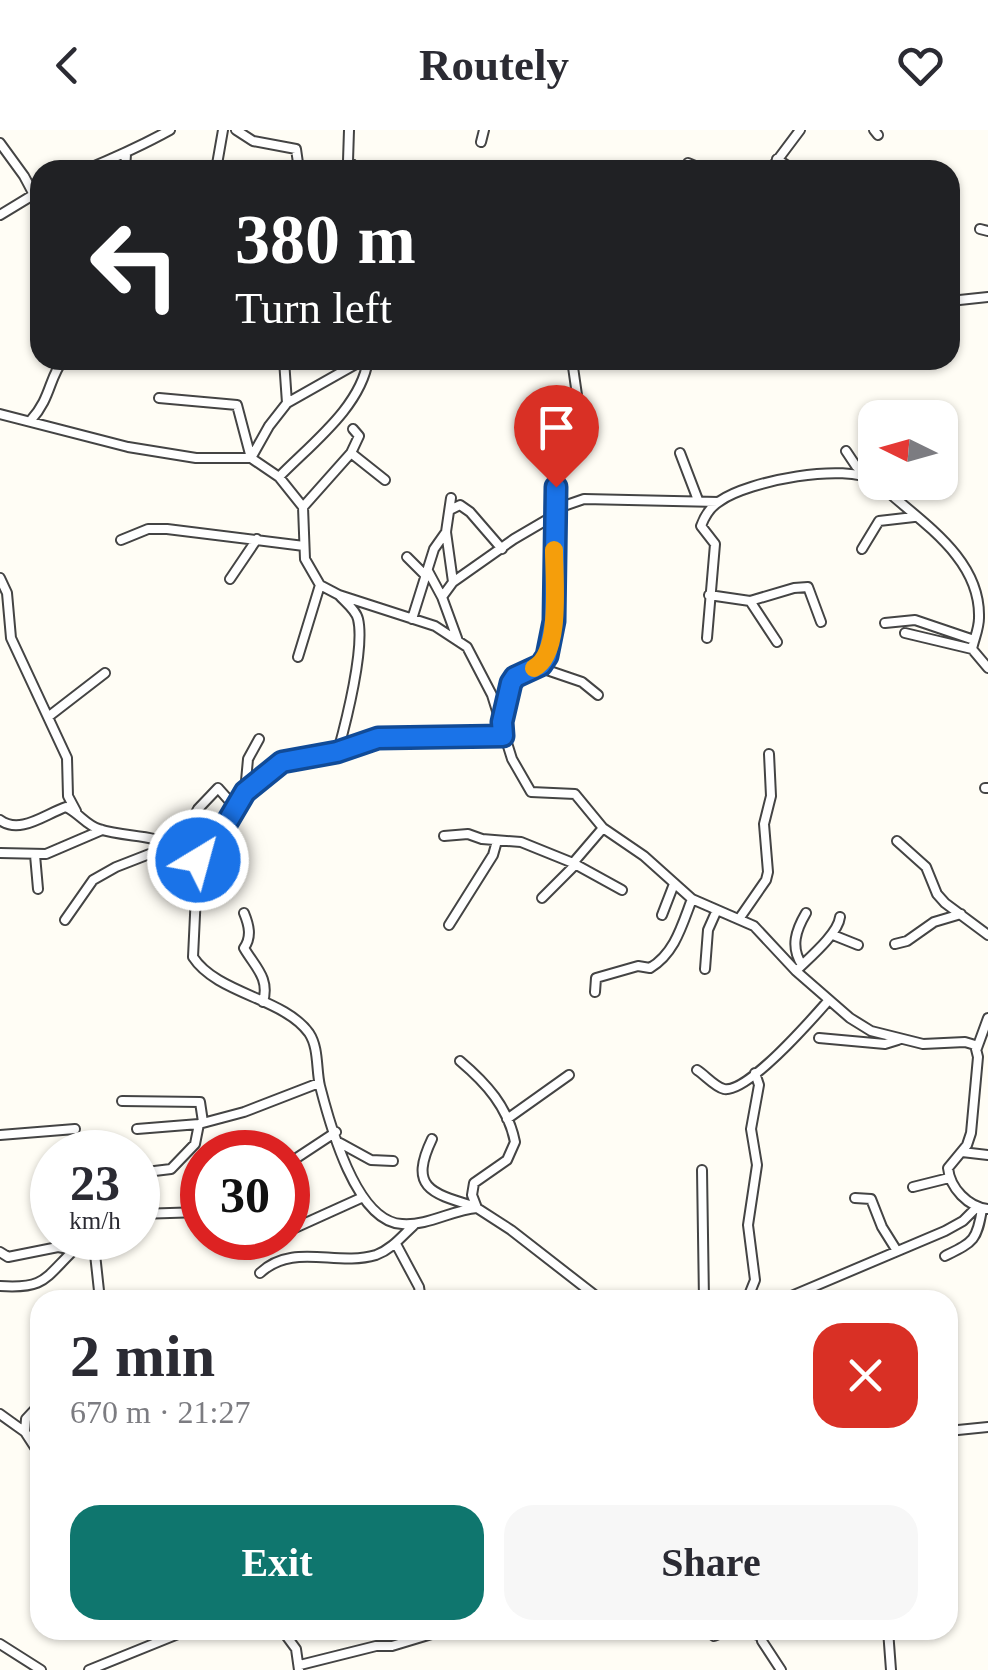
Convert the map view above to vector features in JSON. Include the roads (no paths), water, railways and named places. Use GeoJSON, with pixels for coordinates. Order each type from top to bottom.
{"type":"FeatureCollection","features":[{"type":"Feature","properties":{"kind":"street"},"geometry":{"type":"LineString","coordinates":[[111,160],[170,130]]}},
{"type":"Feature","properties":{"kind":"street"},"geometry":{"type":"LineString","coordinates":[[218,160],[223,130]]}},
{"type":"Feature","properties":{"kind":"street"},"geometry":{"type":"LineString","coordinates":[[236,130],[253,141],[296,149],[297,160]]}},
{"type":"Feature","properties":{"kind":"street"},"geometry":{"type":"LineString","coordinates":[[481,142],[484,130]]}},
{"type":"Feature","properties":{"kind":"street"},"geometry":{"type":"LineString","coordinates":[[777,159],[800,130]]}},
{"type":"Feature","properties":{"kind":"street"},"geometry":{"type":"LineString","coordinates":[[348,160],[351,131]]}},
{"type":"Feature","properties":{"kind":"street"},"geometry":{"type":"LineString","coordinates":[[0,144],[30,190]]}},
{"type":"Feature","properties":{"kind":"street"},"geometry":{"type":"LineString","coordinates":[[126,154],[126,160]]}},
{"type":"Feature","properties":{"kind":"street"},"geometry":{"type":"LineString","coordinates":[[0,216],[30,193]]}},
{"type":"Feature","properties":{"kind":"street"},"geometry":{"type":"LineString","coordinates":[[960,300],[988,297]]}},
{"type":"Feature","properties":{"kind":"street"},"geometry":{"type":"LineString","coordinates":[[32,420],[50,393],[56,370]]}},
{"type":"Feature","properties":{"kind":"street"},"geometry":{"type":"LineString","coordinates":[[285,370],[287,403]]}},
{"type":"Feature","properties":{"kind":"street"},"geometry":{"type":"LineString","coordinates":[[251,458],[287,403],[348,370]]}},
{"type":"Feature","properties":{"kind":"street"},"geometry":{"type":"LineString","coordinates":[[279,477],[331,426],[366,376],[366,370]]}},
{"type":"Feature","properties":{"kind":"street"},"geometry":{"type":"LineString","coordinates":[[570,426],[581,423],[573,370]]}},
{"type":"Feature","properties":{"kind":"street"},"geometry":{"type":"LineString","coordinates":[[160,398],[238,406],[251,458]]}},
{"type":"Feature","properties":{"kind":"street"},"geometry":{"type":"LineString","coordinates":[[0,414],[145,450],[196,458],[251,458],[279,477],[303,507],[309,570],[320,584],[339,595],[435,626],[457,638],[480,669],[502,722]]}},
{"type":"Feature","properties":{"kind":"street"},"geometry":{"type":"LineString","coordinates":[[303,507],[351,453],[359,436],[352,429]]}},
{"type":"Feature","properties":{"kind":"street"},"geometry":{"type":"LineString","coordinates":[[550,443],[556,512],[554,621],[547,656],[538,667],[515,677],[511,683],[502,722],[503,736],[531,792],[572,792],[603,828],[660,868],[692,899],[754,926],[828,1001],[870,1031],[923,1044],[965,1042],[977,1048]]}},
{"type":"Feature","properties":{"kind":"street"},"geometry":{"type":"LineString","coordinates":[[846,450],[858,468]]}},
{"type":"Feature","properties":{"kind":"street"},"geometry":{"type":"LineString","coordinates":[[351,453],[385,480]]}},
{"type":"Feature","properties":{"kind":"street"},"geometry":{"type":"LineString","coordinates":[[680,454],[698,500]]}},
{"type":"Feature","properties":{"kind":"street"},"geometry":{"type":"LineString","coordinates":[[707,638],[715,544],[701,526],[706,513],[737,491],[812,474],[858,479]]}},
{"type":"Feature","properties":{"kind":"street"},"geometry":{"type":"LineString","coordinates":[[450,498],[446,532],[453,582]]}},
{"type":"Feature","properties":{"kind":"street"},"geometry":{"type":"LineString","coordinates":[[442,597],[453,582],[556,512],[584,500],[718,502]]}},
{"type":"Feature","properties":{"kind":"street"},"geometry":{"type":"LineString","coordinates":[[895,500],[954,552],[988,618]]}},
{"type":"Feature","properties":{"kind":"street"},"geometry":{"type":"LineString","coordinates":[[450,510],[460,505],[470,512],[502,549]]}},
{"type":"Feature","properties":{"kind":"street"},"geometry":{"type":"LineString","coordinates":[[862,549],[879,521],[914,517]]}},
{"type":"Feature","properties":{"kind":"street"},"geometry":{"type":"LineString","coordinates":[[121,540],[148,529],[167,529],[304,546]]}},
{"type":"Feature","properties":{"kind":"street"},"geometry":{"type":"LineString","coordinates":[[412,619],[434,549],[446,532]]}},
{"type":"Feature","properties":{"kind":"street"},"geometry":{"type":"LineString","coordinates":[[230,580],[257,540]]}},
{"type":"Feature","properties":{"kind":"street"},"geometry":{"type":"LineString","coordinates":[[406,558],[427,574],[442,597],[457,638]]}},
{"type":"Feature","properties":{"kind":"street"},"geometry":{"type":"LineString","coordinates":[[0,578],[6,593],[10,638],[67,758],[68,796],[76,811],[91,826],[102,830],[149,836],[177,845],[194,864],[198,884],[193,957],[220,980],[294,1020],[309,1034],[317,1056],[319,1083],[361,1198],[385,1221],[414,1224],[477,1208]]}},
{"type":"Feature","properties":{"kind":"street"},"geometry":{"type":"LineString","coordinates":[[298,657],[320,584]]}},
{"type":"Feature","properties":{"kind":"street"},"geometry":{"type":"LineString","coordinates":[[710,595],[750,601],[808,587],[821,622]]}},
{"type":"Feature","properties":{"kind":"street"},"geometry":{"type":"LineString","coordinates":[[337,752],[351,706],[359,630],[355,612],[339,595]]}},
{"type":"Feature","properties":{"kind":"street"},"geometry":{"type":"LineString","coordinates":[[973,644],[980,623],[978,596]]}},
{"type":"Feature","properties":{"kind":"street"},"geometry":{"type":"LineString","coordinates":[[750,601],[777,642]]}},
{"type":"Feature","properties":{"kind":"street"},"geometry":{"type":"LineString","coordinates":[[886,624],[914,620],[973,644],[988,668]]}},
{"type":"Feature","properties":{"kind":"street"},"geometry":{"type":"LineString","coordinates":[[905,634],[973,644]]}},
{"type":"Feature","properties":{"kind":"street"},"geometry":{"type":"LineString","coordinates":[[538,667],[582,682],[598,695]]}},
{"type":"Feature","properties":{"kind":"street"},"geometry":{"type":"LineString","coordinates":[[48,717],[105,673]]}},
{"type":"Feature","properties":{"kind":"street"},"geometry":{"type":"LineString","coordinates":[[194,864],[212,848],[245,792],[282,762],[394,736],[503,736]]}},
{"type":"Feature","properties":{"kind":"street"},"geometry":{"type":"LineString","coordinates":[[245,792],[248,760],[259,738]]}},
{"type":"Feature","properties":{"kind":"street"},"geometry":{"type":"LineString","coordinates":[[739,919],[768,872],[764,814],[772,796],[769,754]]}},
{"type":"Feature","properties":{"kind":"street"},"geometry":{"type":"LineString","coordinates":[[177,845],[198,809],[214,791],[220,788],[234,806]]}},
{"type":"Feature","properties":{"kind":"street"},"geometry":{"type":"LineString","coordinates":[[0,820],[8,826],[22,826],[66,807],[76,811]]}},
{"type":"Feature","properties":{"kind":"street"},"geometry":{"type":"LineString","coordinates":[[65,920],[93,880],[116,867],[224,825]]}},
{"type":"Feature","properties":{"kind":"street"},"geometry":{"type":"LineString","coordinates":[[542,898],[603,828]]}},
{"type":"Feature","properties":{"kind":"street"},"geometry":{"type":"LineString","coordinates":[[0,852],[35,855],[68,847],[102,830]]}},
{"type":"Feature","properties":{"kind":"street"},"geometry":{"type":"LineString","coordinates":[[444,836],[468,834],[522,842],[622,890]]}},
{"type":"Feature","properties":{"kind":"street"},"geometry":{"type":"LineString","coordinates":[[450,925],[493,855],[497,841]]}},
{"type":"Feature","properties":{"kind":"street"},"geometry":{"type":"LineString","coordinates":[[897,841],[926,867],[937,894],[988,935]]}},
{"type":"Feature","properties":{"kind":"street"},"geometry":{"type":"LineString","coordinates":[[35,855],[38,888]]}},
{"type":"Feature","properties":{"kind":"street"},"geometry":{"type":"LineString","coordinates":[[662,915],[674,884]]}},
{"type":"Feature","properties":{"kind":"street"},"geometry":{"type":"LineString","coordinates":[[595,992],[596,978],[658,963],[676,942],[692,899]]}},
{"type":"Feature","properties":{"kind":"street"},"geometry":{"type":"LineString","coordinates":[[705,969],[708,930],[716,912]]}},
{"type":"Feature","properties":{"kind":"street"},"geometry":{"type":"LineString","coordinates":[[244,913],[250,931],[244,948],[264,978],[262,1002]]}},
{"type":"Feature","properties":{"kind":"street"},"geometry":{"type":"LineString","coordinates":[[799,968],[795,939],[806,913]]}},
{"type":"Feature","properties":{"kind":"street"},"geometry":{"type":"LineString","coordinates":[[895,944],[907,941],[934,922],[961,914]]}},
{"type":"Feature","properties":{"kind":"street"},"geometry":{"type":"LineString","coordinates":[[799,968],[833,935],[840,917]]}},
{"type":"Feature","properties":{"kind":"street"},"geometry":{"type":"LineString","coordinates":[[833,935],[858,945]]}},
{"type":"Feature","properties":{"kind":"street"},"geometry":{"type":"LineString","coordinates":[[697,1070],[726,1089],[756,1073],[794,1040],[828,1001]]}},
{"type":"Feature","properties":{"kind":"street"},"geometry":{"type":"LineString","coordinates":[[982,1209],[949,1178],[948,1168],[971,1133],[977,1048],[986,1034],[988,1018]]}},
{"type":"Feature","properties":{"kind":"street"},"geometry":{"type":"LineString","coordinates":[[819,1038],[885,1044],[900,1039]]}},
{"type":"Feature","properties":{"kind":"street"},"geometry":{"type":"LineString","coordinates":[[460,1061],[486,1084],[514,1135],[514,1148],[506,1160],[474,1183],[472,1195],[477,1208]]}},
{"type":"Feature","properties":{"kind":"street"},"geometry":{"type":"LineString","coordinates":[[751,1290],[755,1280],[748,1225],[757,1165],[751,1129],[758,1085],[756,1073]]}},
{"type":"Feature","properties":{"kind":"street"},"geometry":{"type":"LineString","coordinates":[[507,1118],[569,1075]]}},
{"type":"Feature","properties":{"kind":"street"},"geometry":{"type":"LineString","coordinates":[[137,1129],[202,1123],[244,1112],[319,1083]]}},
{"type":"Feature","properties":{"kind":"street"},"geometry":{"type":"LineString","coordinates":[[122,1101],[200,1102],[202,1123],[195,1144],[171,1169],[160,1170]]}},
{"type":"Feature","properties":{"kind":"street"},"geometry":{"type":"LineString","coordinates":[[0,1134],[75,1129]]}},
{"type":"Feature","properties":{"kind":"street"},"geometry":{"type":"LineString","coordinates":[[310,1149],[336,1132]]}},
{"type":"Feature","properties":{"kind":"street"},"geometry":{"type":"LineString","coordinates":[[432,1138],[422,1160],[425,1183],[436,1195],[477,1208],[588,1290]]}},
{"type":"Feature","properties":{"kind":"street"},"geometry":{"type":"LineString","coordinates":[[340,1144],[372,1160],[394,1161]]}},
{"type":"Feature","properties":{"kind":"street"},"geometry":{"type":"LineString","coordinates":[[962,1152],[988,1155]]}},
{"type":"Feature","properties":{"kind":"street"},"geometry":{"type":"LineString","coordinates":[[702,1170],[704,1290]]}},
{"type":"Feature","properties":{"kind":"street"},"geometry":{"type":"LineString","coordinates":[[913,1188],[949,1178]]}},
{"type":"Feature","properties":{"kind":"street"},"geometry":{"type":"LineString","coordinates":[[310,1221],[361,1198]]}},
{"type":"Feature","properties":{"kind":"street"},"geometry":{"type":"LineString","coordinates":[[854,1198],[871,1199],[896,1250]]}},
{"type":"Feature","properties":{"kind":"street"},"geometry":{"type":"LineString","coordinates":[[805,1290],[946,1231],[982,1209]]}},
{"type":"Feature","properties":{"kind":"street"},"geometry":{"type":"LineString","coordinates":[[945,1256],[976,1237],[982,1209]]}},
{"type":"Feature","properties":{"kind":"street"},"geometry":{"type":"LineString","coordinates":[[260,1273],[290,1256],[340,1261],[378,1254],[396,1244],[414,1224]]}},
{"type":"Feature","properties":{"kind":"street"},"geometry":{"type":"LineString","coordinates":[[396,1244],[419,1290]]}},
{"type":"Feature","properties":{"kind":"street"},"geometry":{"type":"LineString","coordinates":[[0,1252],[8,1256],[30,1252]]}},
{"type":"Feature","properties":{"kind":"street"},"geometry":{"type":"LineString","coordinates":[[0,1286],[30,1288],[63,1260]]}},
{"type":"Feature","properties":{"kind":"street"},"geometry":{"type":"LineString","coordinates":[[96,1260],[99,1290]]}},
{"type":"Feature","properties":{"kind":"street"},"geometry":{"type":"LineString","coordinates":[[0,1414],[30,1440]]}},
{"type":"Feature","properties":{"kind":"street"},"geometry":{"type":"LineString","coordinates":[[25,1432],[30,1415]]}},
{"type":"Feature","properties":{"kind":"street"},"geometry":{"type":"LineString","coordinates":[[958,1430],[988,1427]]}},
{"type":"Feature","properties":{"kind":"street"},"geometry":{"type":"LineString","coordinates":[[88,1670],[163,1640]]}},
{"type":"Feature","properties":{"kind":"street"},"geometry":{"type":"LineString","coordinates":[[289,1640],[296,1649],[299,1667],[412,1640]]}},
{"type":"Feature","properties":{"kind":"street"},"geometry":{"type":"LineString","coordinates":[[767,1640],[781,1670]]}},
{"type":"Feature","properties":{"kind":"street"},"geometry":{"type":"LineString","coordinates":[[888,1640],[890,1670]]}},
{"type":"Feature","properties":{"kind":"street"},"geometry":{"type":"LineString","coordinates":[[0,1644],[40,1670]]}}]}
